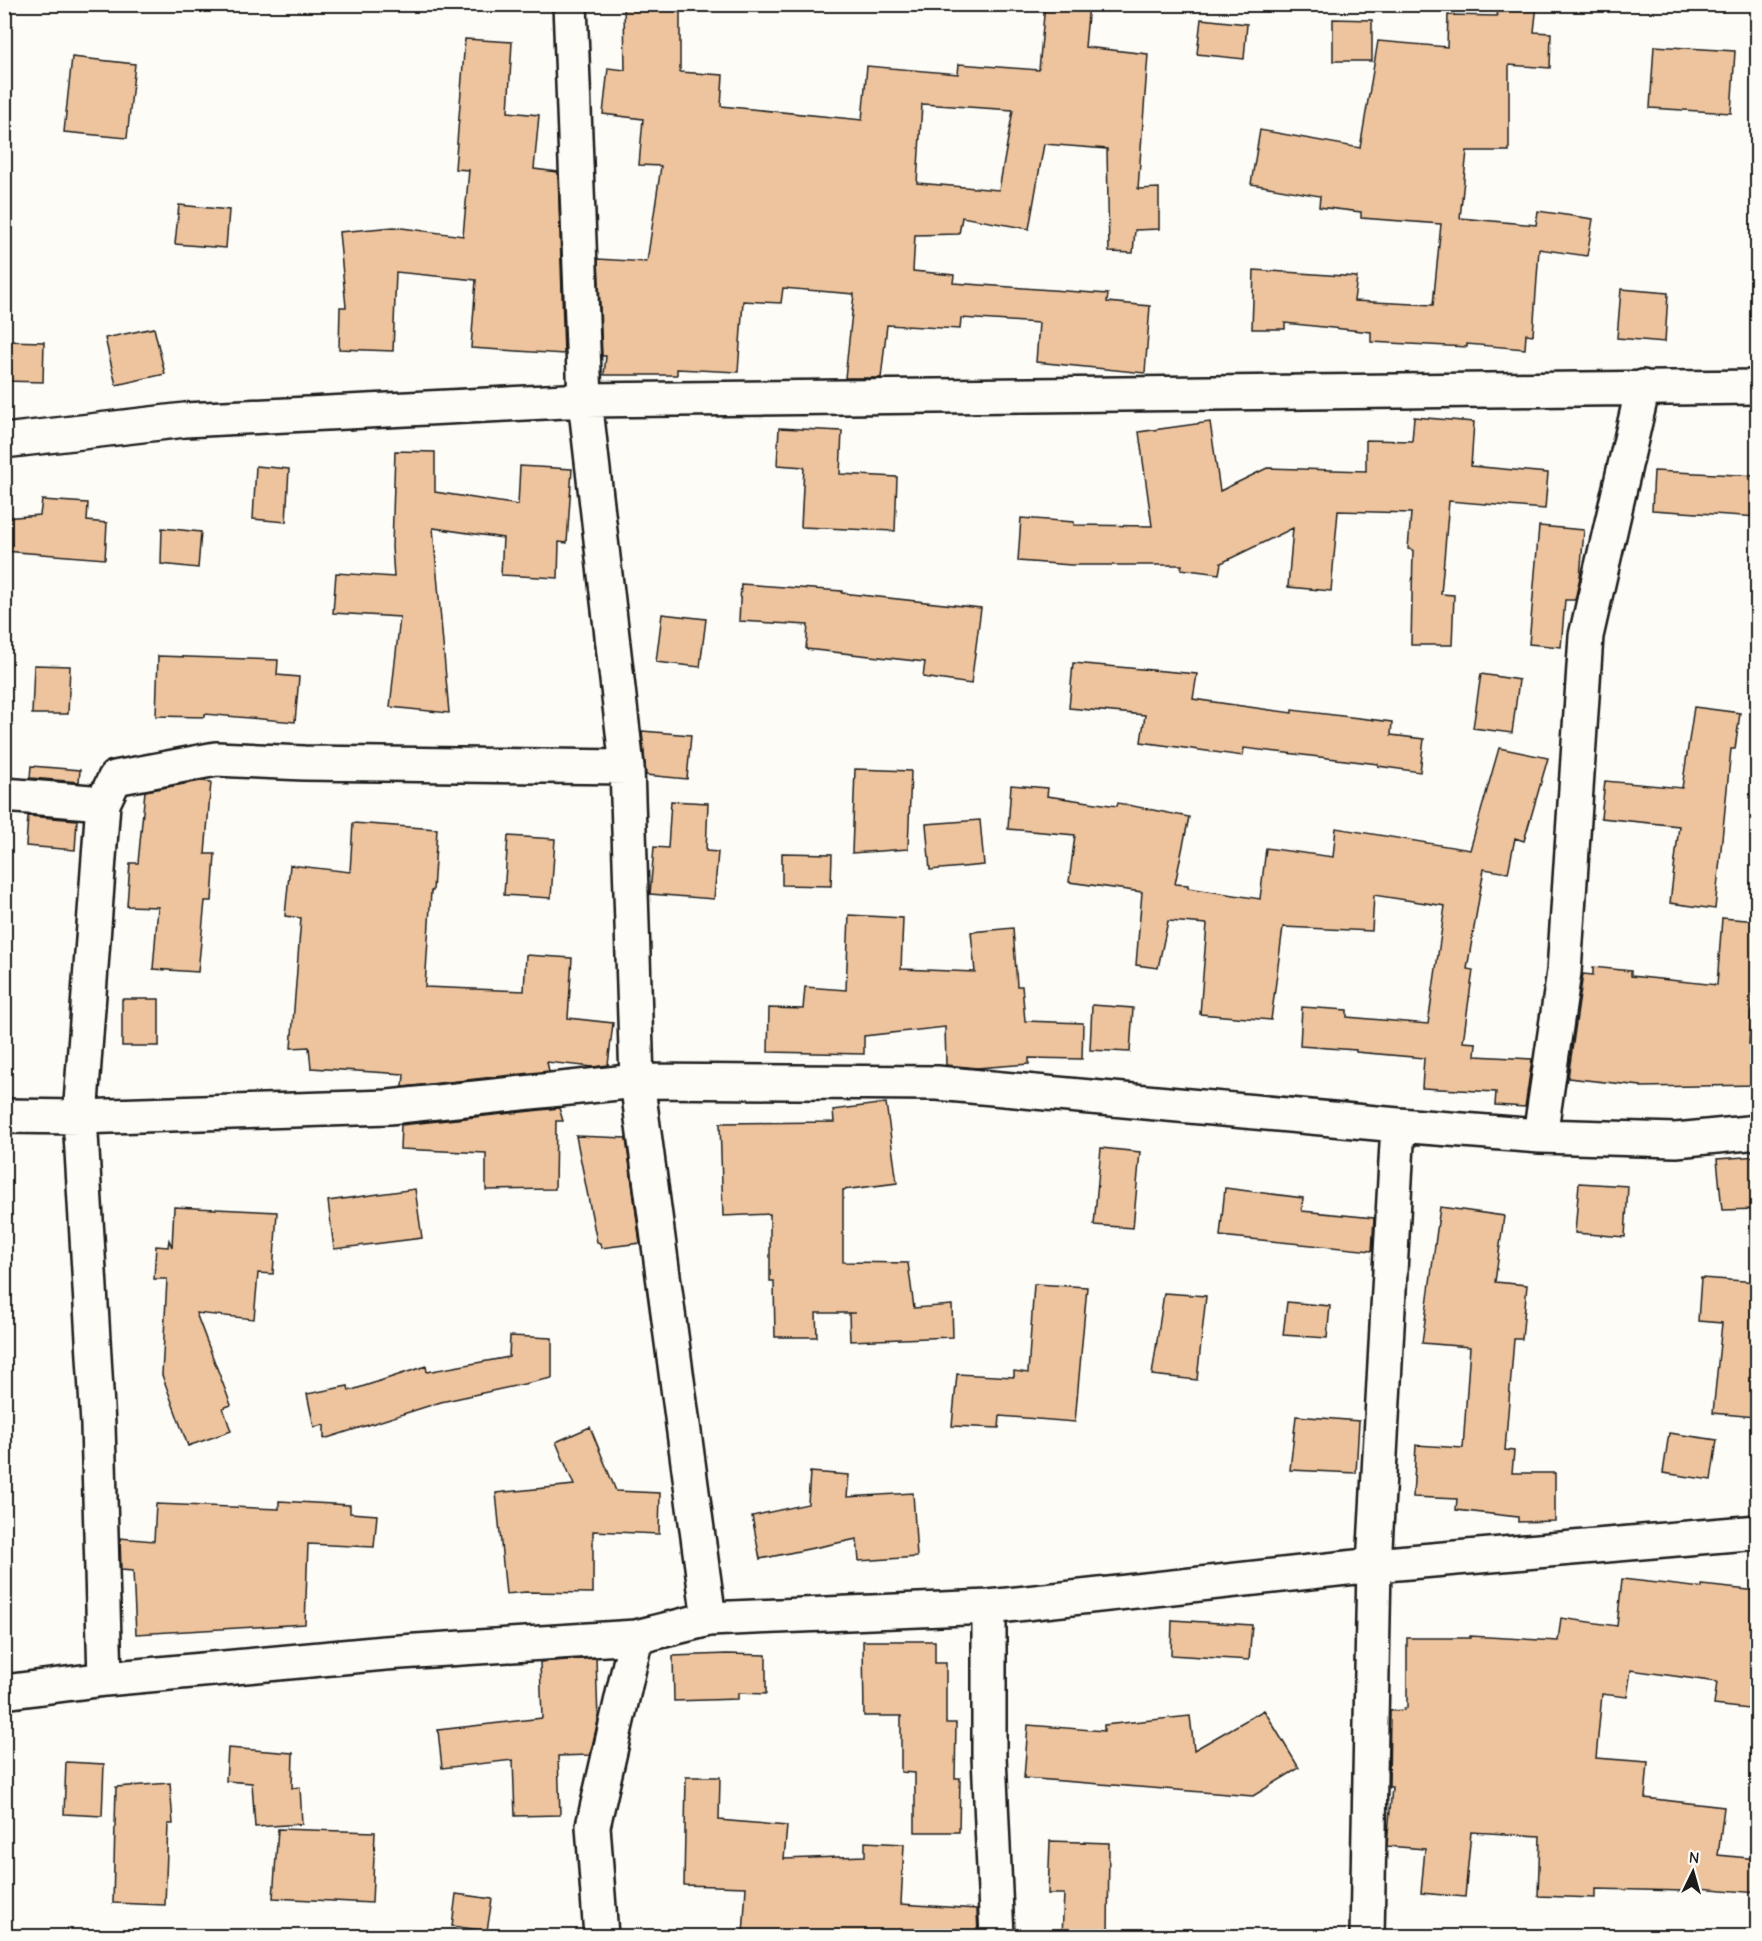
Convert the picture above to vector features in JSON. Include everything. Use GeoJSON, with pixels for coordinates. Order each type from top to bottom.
{"type":"FeatureCollection","features":[{"type":"Feature","properties":{"kind":"street"},"geometry":{"type":"LineString","coordinates":[[570,4],[585,400],[627,767],[638,1081],[709,1619]]}},
{"type":"Feature","properties":{"kind":"street"},"geometry":{"type":"LineString","coordinates":[[1540,1136],[1564,972],[1586,636],[1643,387]]}},
{"type":"Feature","properties":{"kind":"street"},"geometry":{"type":"LineString","coordinates":[[4,441],[185,420],[585,400],[1758,387]]}},
{"type":"Feature","properties":{"kind":"street"},"geometry":{"type":"LineString","coordinates":[[105,1678],[98,1425],[80,1118],[103,803],[115,778],[216,759],[304,763],[627,767]]}},
{"type":"Feature","properties":{"kind":"street"},"geometry":{"type":"LineString","coordinates":[[4,795],[103,803]]}},
{"type":"Feature","properties":{"kind":"street"},"geometry":{"type":"LineString","coordinates":[[4,1116],[80,1118],[389,1107],[638,1081],[937,1083],[1540,1136],[1676,1140],[1758,1132]]}},
{"type":"Feature","properties":{"kind":"street"},"geometry":{"type":"LineString","coordinates":[[1366,1936],[1374,1565],[1398,1125]]}},
{"type":"Feature","properties":{"kind":"street"},"geometry":{"type":"LineString","coordinates":[[4,1692],[105,1678],[385,1653],[636,1637],[709,1619],[989,1607],[1374,1565],[1758,1532]]}},
{"type":"Feature","properties":{"kind":"street"},"geometry":{"type":"LineString","coordinates":[[989,1607],[989,1756],[997,1936]]}},
{"type":"Feature","properties":{"kind":"street"},"geometry":{"type":"LineString","coordinates":[[601,1936],[593,1826],[636,1637]]}},
{"type":"Feature","properties":{"kind":"building"},"geometry":{"type":"Polygon","coordinates":[[[624,4],[680,4],[680,72],[723,75],[721,106],[862,120],[867,66],[958,74],[959,64],[1039,70],[1045,4],[1089,4],[1085,47],[1148,54],[1138,189],[1159,188],[1159,229],[1135,230],[1133,253],[1109,252],[1107,149],[1044,144],[1029,229],[962,217],[959,234],[915,235],[913,271],[954,275],[953,283],[1108,294],[1107,302],[1150,306],[1145,373],[1036,362],[1039,323],[961,318],[960,329],[887,325],[881,378],[845,378],[854,294],[783,288],[781,303],[743,301],[738,372],[677,369],[677,375],[604,375],[606,356],[602,356],[598,259],[647,262],[661,166],[639,165],[643,119],[603,114],[608,68],[625,70],[624,4]],[[922,104],[917,183],[999,190],[1013,110],[922,104]]]}},
{"type":"Feature","properties":{"kind":"building"},"geometry":{"type":"Polygon","coordinates":[[[1499,4],[1537,4],[1534,32],[1551,33],[1550,68],[1509,65],[1509,151],[1467,151],[1460,218],[1536,225],[1538,211],[1593,219],[1587,256],[1539,249],[1533,335],[1526,334],[1525,349],[1467,344],[1467,347],[1371,342],[1371,332],[1285,323],[1285,329],[1252,329],[1254,270],[1357,277],[1354,301],[1433,305],[1441,224],[1361,218],[1361,212],[1319,207],[1320,196],[1251,184],[1260,130],[1360,148],[1378,41],[1447,47],[1448,15],[1497,16],[1499,4]]]}},
{"type":"Feature","properties":{"kind":"building"},"geometry":{"type":"Polygon","coordinates":[[[1201,19],[1247,24],[1244,59],[1197,54],[1201,19]]]}},
{"type":"Feature","properties":{"kind":"building"},"geometry":{"type":"Polygon","coordinates":[[[1333,19],[1372,20],[1372,61],[1333,61],[1333,19]]]}},
{"type":"Feature","properties":{"kind":"building"},"geometry":{"type":"Polygon","coordinates":[[[465,39],[512,42],[508,112],[539,115],[534,169],[558,172],[564,354],[471,348],[476,280],[396,272],[393,351],[339,349],[340,307],[346,307],[339,232],[394,227],[463,236],[469,170],[455,169],[465,39]]]}},
{"type":"Feature","properties":{"kind":"building"},"geometry":{"type":"Polygon","coordinates":[[[1654,46],[1735,51],[1731,113],[1650,108],[1654,46]]]}},
{"type":"Feature","properties":{"kind":"building"},"geometry":{"type":"Polygon","coordinates":[[[72,57],[135,64],[127,138],[64,132],[72,57]]]}},
{"type":"Feature","properties":{"kind":"building"},"geometry":{"type":"Polygon","coordinates":[[[179,205],[229,210],[226,248],[175,244],[179,205]]]}},
{"type":"Feature","properties":{"kind":"building"},"geometry":{"type":"Polygon","coordinates":[[[1621,289],[1668,293],[1665,342],[1617,338],[1621,289]]]}},
{"type":"Feature","properties":{"kind":"building"},"geometry":{"type":"Polygon","coordinates":[[[154,328],[165,374],[116,385],[105,338],[154,328]]]}},
{"type":"Feature","properties":{"kind":"building"},"geometry":{"type":"Polygon","coordinates":[[[4,341],[44,342],[43,382],[4,381],[4,341]]]}},
{"type":"Feature","properties":{"kind":"building"},"geometry":{"type":"Polygon","coordinates":[[[1414,417],[1474,422],[1471,466],[1548,473],[1545,509],[1449,501],[1441,594],[1454,595],[1452,645],[1411,645],[1413,550],[1408,549],[1411,513],[1338,511],[1331,591],[1288,587],[1293,528],[1221,563],[1219,574],[1181,569],[1182,565],[1071,565],[1018,561],[1021,518],[1074,522],[1074,525],[1152,526],[1139,432],[1210,422],[1220,491],[1267,468],[1366,471],[1366,440],[1412,441],[1414,417]]]}},
{"type":"Feature","properties":{"kind":"building"},"geometry":{"type":"Polygon","coordinates":[[[779,428],[842,431],[840,474],[897,477],[895,531],[801,527],[804,467],[777,465],[779,428]]]}},
{"type":"Feature","properties":{"kind":"building"},"geometry":{"type":"Polygon","coordinates":[[[395,451],[435,452],[435,492],[518,505],[520,466],[572,469],[567,543],[559,542],[558,578],[501,575],[503,538],[433,528],[449,713],[390,707],[400,617],[333,613],[336,573],[394,577],[392,547],[395,451]]]}},
{"type":"Feature","properties":{"kind":"building"},"geometry":{"type":"Polygon","coordinates":[[[256,466],[289,469],[286,522],[253,519],[256,466]]]}},
{"type":"Feature","properties":{"kind":"building"},"geometry":{"type":"Polygon","coordinates":[[[1654,471],[1758,476],[1758,517],[1652,510],[1654,471]]]}},
{"type":"Feature","properties":{"kind":"building"},"geometry":{"type":"Polygon","coordinates":[[[42,500],[88,503],[87,521],[107,523],[105,559],[4,551],[4,518],[40,515],[42,500]]]}},
{"type":"Feature","properties":{"kind":"building"},"geometry":{"type":"Polygon","coordinates":[[[1539,526],[1584,530],[1580,577],[1575,600],[1565,600],[1561,647],[1529,644],[1539,526]]]}},
{"type":"Feature","properties":{"kind":"building"},"geometry":{"type":"Polygon","coordinates":[[[162,528],[201,532],[198,568],[161,564],[162,528]]]}},
{"type":"Feature","properties":{"kind":"building"},"geometry":{"type":"Polygon","coordinates":[[[741,584],[842,591],[842,593],[981,608],[971,684],[923,677],[925,662],[806,649],[808,625],[739,621],[741,584]]]}},
{"type":"Feature","properties":{"kind":"building"},"geometry":{"type":"Polygon","coordinates":[[[662,614],[706,619],[700,667],[656,662],[662,614]]]}},
{"type":"Feature","properties":{"kind":"building"},"geometry":{"type":"Polygon","coordinates":[[[158,656],[278,660],[277,675],[299,677],[295,722],[205,714],[205,717],[156,716],[158,656]]]}},
{"type":"Feature","properties":{"kind":"building"},"geometry":{"type":"Polygon","coordinates":[[[1073,663],[1197,674],[1193,699],[1292,713],[1292,710],[1392,722],[1391,735],[1424,739],[1420,772],[1378,766],[1378,764],[1244,748],[1243,756],[1141,742],[1145,715],[1069,708],[1073,663]]]}},
{"type":"Feature","properties":{"kind":"building"},"geometry":{"type":"Polygon","coordinates":[[[34,665],[70,666],[68,714],[32,714],[34,665]]]}},
{"type":"Feature","properties":{"kind":"building"},"geometry":{"type":"Polygon","coordinates":[[[1481,674],[1519,680],[1512,733],[1473,728],[1481,674]]]}},
{"type":"Feature","properties":{"kind":"building"},"geometry":{"type":"Polygon","coordinates":[[[1694,707],[1740,713],[1735,749],[1731,749],[1715,909],[1670,903],[1679,826],[1601,818],[1605,781],[1682,788],[1694,707]]]}},
{"type":"Feature","properties":{"kind":"building"},"geometry":{"type":"Polygon","coordinates":[[[642,731],[691,735],[687,779],[646,775],[642,731]]]}},
{"type":"Feature","properties":{"kind":"building"},"geometry":{"type":"Polygon","coordinates":[[[1499,748],[1548,758],[1524,841],[1515,838],[1508,873],[1484,869],[1467,969],[1473,970],[1463,1042],[1476,1043],[1475,1056],[1532,1059],[1525,1107],[1495,1105],[1496,1092],[1422,1088],[1424,1058],[1300,1046],[1302,1007],[1347,1010],[1347,1017],[1428,1024],[1445,906],[1374,895],[1372,931],[1283,927],[1271,1020],[1200,1014],[1207,924],[1168,921],[1158,968],[1136,965],[1142,892],[1069,882],[1075,835],[1008,829],[1011,785],[1048,788],[1047,796],[1117,806],[1118,803],[1189,817],[1175,884],[1260,899],[1266,848],[1333,857],[1336,828],[1470,850],[1499,748]]]}},
{"type":"Feature","properties":{"kind":"building"},"geometry":{"type":"Polygon","coordinates":[[[31,766],[80,770],[79,782],[30,778],[31,766]]]}},
{"type":"Feature","properties":{"kind":"building"},"geometry":{"type":"Polygon","coordinates":[[[855,769],[911,771],[908,849],[852,853],[855,769]]]}},
{"type":"Feature","properties":{"kind":"building"},"geometry":{"type":"Polygon","coordinates":[[[201,781],[211,782],[205,854],[215,854],[212,901],[205,901],[198,972],[153,969],[158,907],[127,906],[130,863],[138,863],[145,791],[201,781]]]}},
{"type":"Feature","properties":{"kind":"building"},"geometry":{"type":"Polygon","coordinates":[[[671,801],[708,803],[706,851],[718,852],[714,899],[650,894],[654,847],[668,848],[671,801]]]}},
{"type":"Feature","properties":{"kind":"building"},"geometry":{"type":"Polygon","coordinates":[[[28,816],[77,820],[75,850],[26,846],[28,816]]]}},
{"type":"Feature","properties":{"kind":"building"},"geometry":{"type":"Polygon","coordinates":[[[980,820],[984,865],[930,870],[926,824],[980,820]]]}},
{"type":"Feature","properties":{"kind":"building"},"geometry":{"type":"Polygon","coordinates":[[[353,823],[437,829],[425,987],[524,991],[526,955],[572,958],[568,1018],[613,1023],[608,1065],[593,1067],[547,1062],[549,1071],[403,1087],[404,1074],[311,1068],[309,1047],[291,1048],[301,918],[285,916],[290,865],[350,872],[353,823]]]}},
{"type":"Feature","properties":{"kind":"building"},"geometry":{"type":"Polygon","coordinates":[[[508,836],[555,839],[551,898],[504,895],[508,836]]]}},
{"type":"Feature","properties":{"kind":"building"},"geometry":{"type":"Polygon","coordinates":[[[782,853],[832,854],[831,886],[782,885],[782,853]]]}},
{"type":"Feature","properties":{"kind":"building"},"geometry":{"type":"Polygon","coordinates":[[[849,915],[903,918],[901,969],[975,972],[971,932],[1013,928],[1017,986],[1022,986],[1025,1021],[1083,1023],[1082,1059],[1029,1058],[1029,1064],[977,1068],[946,1065],[945,1027],[864,1036],[864,1054],[768,1052],[769,1008],[803,1009],[805,987],[846,990],[849,915]]]}},
{"type":"Feature","properties":{"kind":"building"},"geometry":{"type":"Polygon","coordinates":[[[1722,918],[1758,921],[1749,1044],[1758,1043],[1758,1085],[1641,1087],[1568,1078],[1583,974],[1593,975],[1593,967],[1631,971],[1631,976],[1717,985],[1722,918]]]}},
{"type":"Feature","properties":{"kind":"building"},"geometry":{"type":"Polygon","coordinates":[[[122,999],[159,999],[159,1046],[122,1046],[122,999]]]}},
{"type":"Feature","properties":{"kind":"building"},"geometry":{"type":"Polygon","coordinates":[[[1092,1005],[1133,1008],[1130,1052],[1090,1050],[1092,1005]]]}},
{"type":"Feature","properties":{"kind":"building"},"geometry":{"type":"Polygon","coordinates":[[[886,1103],[897,1183],[843,1190],[843,1262],[908,1263],[914,1308],[952,1305],[953,1337],[850,1341],[849,1313],[816,1313],[817,1337],[775,1337],[774,1281],[770,1281],[770,1214],[723,1216],[720,1123],[834,1122],[833,1110],[886,1103]]]}},
{"type":"Feature","properties":{"kind":"building"},"geometry":{"type":"Polygon","coordinates":[[[559,1108],[563,1121],[556,1121],[555,1189],[486,1190],[486,1153],[400,1149],[401,1125],[559,1108]]]}},
{"type":"Feature","properties":{"kind":"building"},"geometry":{"type":"Polygon","coordinates":[[[576,1136],[626,1138],[640,1243],[601,1248],[600,1243],[597,1242],[576,1136]]]}},
{"type":"Feature","properties":{"kind":"building"},"geometry":{"type":"Polygon","coordinates":[[[1101,1148],[1140,1152],[1133,1228],[1094,1225],[1101,1148]]]}},
{"type":"Feature","properties":{"kind":"building"},"geometry":{"type":"Polygon","coordinates":[[[1758,1156],[1758,1209],[1722,1210],[1717,1159],[1758,1156]]]}},
{"type":"Feature","properties":{"kind":"building"},"geometry":{"type":"Polygon","coordinates":[[[1579,1183],[1628,1186],[1625,1237],[1575,1233],[1579,1183]]]}},
{"type":"Feature","properties":{"kind":"building"},"geometry":{"type":"Polygon","coordinates":[[[1225,1188],[1303,1198],[1302,1211],[1374,1218],[1372,1251],[1220,1236],[1225,1188]]]}},
{"type":"Feature","properties":{"kind":"building"},"geometry":{"type":"Polygon","coordinates":[[[415,1189],[422,1238],[334,1249],[328,1201],[415,1189]]]}},
{"type":"Feature","properties":{"kind":"building"},"geometry":{"type":"Polygon","coordinates":[[[174,1207],[277,1212],[273,1274],[258,1273],[254,1319],[196,1313],[231,1405],[223,1408],[231,1431],[188,1446],[162,1375],[167,1279],[154,1279],[156,1246],[168,1247],[169,1240],[172,1247],[174,1207]]]}},
{"type":"Feature","properties":{"kind":"building"},"geometry":{"type":"Polygon","coordinates":[[[1440,1207],[1504,1216],[1495,1282],[1527,1285],[1522,1339],[1514,1339],[1505,1450],[1514,1451],[1512,1473],[1555,1473],[1555,1521],[1518,1522],[1518,1517],[1456,1510],[1457,1499],[1413,1497],[1416,1445],[1463,1448],[1470,1347],[1422,1343],[1440,1207]]]}},
{"type":"Feature","properties":{"kind":"building"},"geometry":{"type":"Polygon","coordinates":[[[1701,1278],[1758,1282],[1758,1398],[1755,1417],[1713,1413],[1722,1323],[1698,1321],[1701,1278]]]}},
{"type":"Feature","properties":{"kind":"building"},"geometry":{"type":"Polygon","coordinates":[[[1034,1284],[1087,1287],[1075,1422],[1000,1416],[999,1428],[952,1426],[957,1374],[1014,1377],[1014,1371],[1028,1373],[1034,1284]]]}},
{"type":"Feature","properties":{"kind":"building"},"geometry":{"type":"Polygon","coordinates":[[[1164,1293],[1206,1296],[1197,1380],[1152,1375],[1164,1293]]]}},
{"type":"Feature","properties":{"kind":"building"},"geometry":{"type":"Polygon","coordinates":[[[1287,1302],[1330,1306],[1327,1338],[1283,1335],[1287,1302]]]}},
{"type":"Feature","properties":{"kind":"building"},"geometry":{"type":"Polygon","coordinates":[[[510,1336],[552,1338],[552,1378],[441,1402],[324,1439],[324,1425],[314,1427],[307,1394],[348,1386],[349,1391],[426,1366],[427,1372],[509,1357],[510,1336]]]}},
{"type":"Feature","properties":{"kind":"building"},"geometry":{"type":"Polygon","coordinates":[[[1296,1416],[1359,1421],[1356,1473],[1290,1470],[1296,1416]]]}},
{"type":"Feature","properties":{"kind":"building"},"geometry":{"type":"Polygon","coordinates":[[[590,1427],[616,1491],[660,1493],[659,1534],[593,1531],[593,1593],[506,1594],[496,1493],[574,1485],[556,1442],[590,1427]]]}},
{"type":"Feature","properties":{"kind":"building"},"geometry":{"type":"Polygon","coordinates":[[[1669,1433],[1717,1440],[1711,1480],[1663,1473],[1669,1433]]]}},
{"type":"Feature","properties":{"kind":"building"},"geometry":{"type":"Polygon","coordinates":[[[810,1472],[849,1475],[847,1497],[913,1493],[917,1557],[859,1561],[857,1539],[760,1559],[752,1516],[808,1504],[810,1472]]]}},
{"type":"Feature","properties":{"kind":"building"},"geometry":{"type":"Polygon","coordinates":[[[279,1501],[350,1505],[350,1513],[377,1515],[374,1547],[308,1544],[305,1624],[136,1634],[133,1571],[121,1570],[120,1538],[154,1541],[156,1504],[279,1509],[279,1501]]]}},
{"type":"Feature","properties":{"kind":"building"},"geometry":{"type":"Polygon","coordinates":[[[1622,1579],[1702,1588],[1702,1585],[1758,1591],[1758,1710],[1714,1705],[1717,1682],[1631,1670],[1627,1697],[1602,1694],[1596,1758],[1648,1762],[1645,1798],[1724,1807],[1718,1855],[1758,1859],[1758,1893],[1687,1887],[1687,1891],[1595,1889],[1595,1898],[1538,1896],[1540,1836],[1471,1832],[1465,1897],[1421,1893],[1425,1849],[1387,1846],[1392,1787],[1389,1787],[1390,1711],[1407,1708],[1407,1638],[1470,1638],[1470,1636],[1558,1641],[1561,1618],[1617,1626],[1622,1579]]]}},
{"type":"Feature","properties":{"kind":"building"},"geometry":{"type":"Polygon","coordinates":[[[1172,1620],[1252,1625],[1249,1660],[1171,1655],[1172,1620]]]}},
{"type":"Feature","properties":{"kind":"building"},"geometry":{"type":"Polygon","coordinates":[[[863,1641],[935,1641],[935,1663],[946,1663],[946,1723],[956,1723],[955,1778],[960,1778],[959,1832],[915,1832],[915,1773],[901,1772],[901,1716],[864,1716],[863,1641]]]}},
{"type":"Feature","properties":{"kind":"building"},"geometry":{"type":"Polygon","coordinates":[[[766,1655],[766,1694],[738,1693],[738,1699],[674,1701],[673,1656],[766,1655]]]}},
{"type":"Feature","properties":{"kind":"building"},"geometry":{"type":"Polygon","coordinates":[[[596,1658],[598,1721],[590,1755],[558,1756],[560,1815],[515,1816],[513,1760],[442,1768],[438,1730],[542,1718],[540,1662],[596,1658]]]}},
{"type":"Feature","properties":{"kind":"building"},"geometry":{"type":"Polygon","coordinates":[[[1264,1710],[1299,1768],[1253,1796],[1024,1778],[1028,1725],[1104,1731],[1104,1725],[1190,1716],[1194,1750],[1264,1710]]]}},
{"type":"Feature","properties":{"kind":"building"},"geometry":{"type":"Polygon","coordinates":[[[228,1748],[293,1753],[292,1788],[300,1787],[302,1824],[255,1827],[252,1783],[226,1781],[228,1748]]]}},
{"type":"Feature","properties":{"kind":"building"},"geometry":{"type":"Polygon","coordinates":[[[66,1762],[104,1764],[102,1816],[64,1814],[66,1762]]]}},
{"type":"Feature","properties":{"kind":"building"},"geometry":{"type":"Polygon","coordinates":[[[686,1777],[720,1777],[719,1820],[787,1826],[784,1859],[865,1856],[865,1842],[904,1844],[901,1904],[977,1909],[978,1936],[743,1936],[746,1887],[684,1885],[686,1777]]]}},
{"type":"Feature","properties":{"kind":"building"},"geometry":{"type":"Polygon","coordinates":[[[170,1783],[173,1824],[168,1824],[165,1905],[113,1903],[116,1787],[170,1783]]]}},
{"type":"Feature","properties":{"kind":"building"},"geometry":{"type":"Polygon","coordinates":[[[278,1829],[375,1832],[372,1903],[273,1898],[278,1829]]]}},
{"type":"Feature","properties":{"kind":"building"},"geometry":{"type":"Polygon","coordinates":[[[1050,1841],[1109,1843],[1108,1936],[1062,1936],[1064,1894],[1048,1894],[1050,1841]]]}},
{"type":"Feature","properties":{"kind":"building"},"geometry":{"type":"Polygon","coordinates":[[[456,1894],[492,1899],[487,1931],[452,1926],[456,1894]]]}}]}
